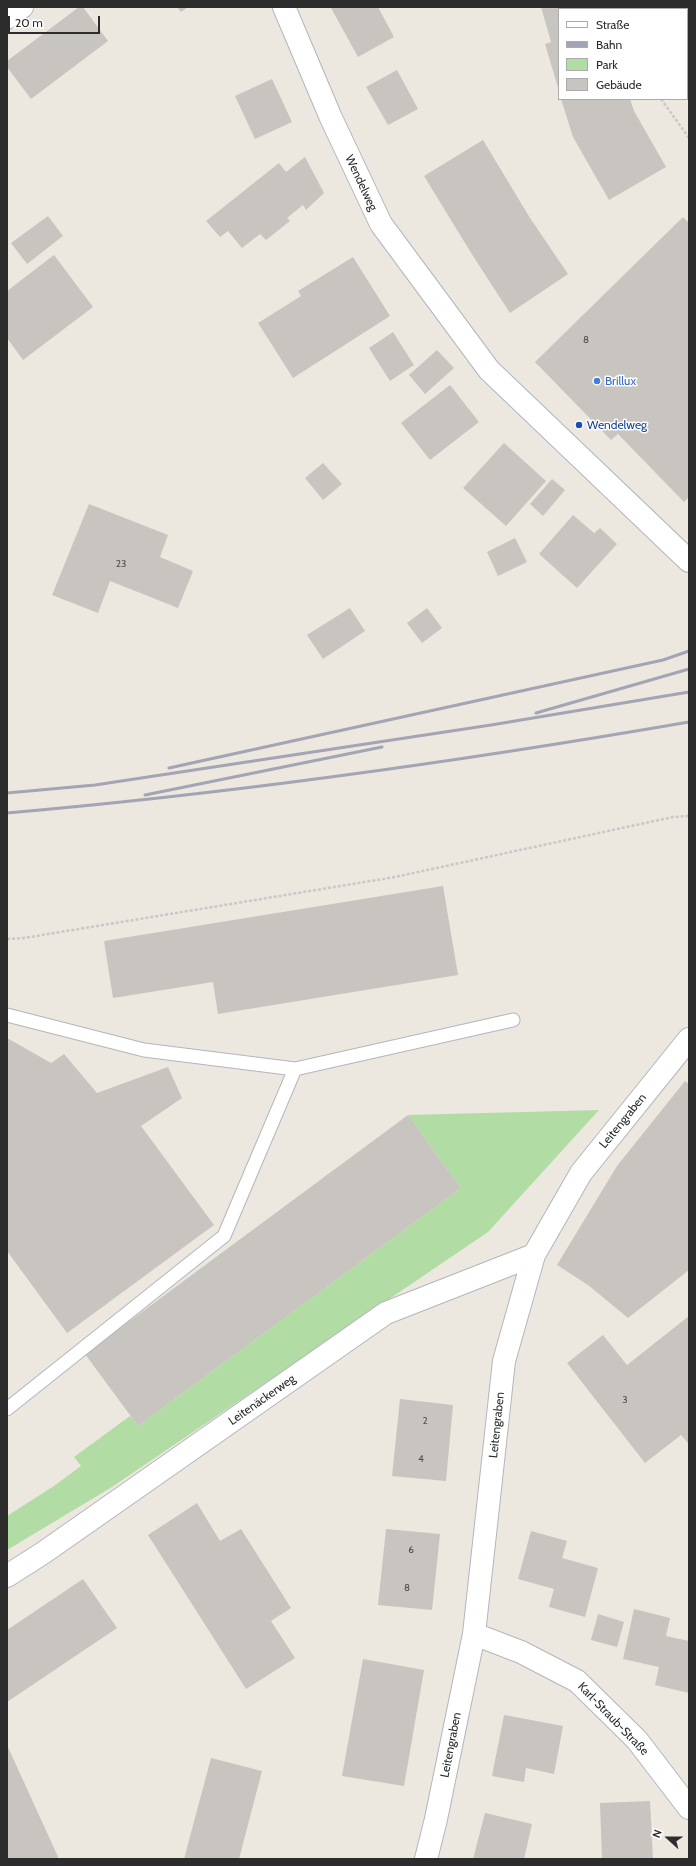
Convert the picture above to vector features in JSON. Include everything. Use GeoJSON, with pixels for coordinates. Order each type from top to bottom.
{"type":"FeatureCollection","features":[{"type":"Feature","properties":{"kind":"street"},"geometry":{"type":"LineString","coordinates":[[7,18],[22,7]]}},
{"type":"Feature","properties":{"kind":"street","name":"Wendelweg"},"geometry":{"type":"LineString","coordinates":[[284,7],[331,118],[381,224],[489,370],[689,561]]}},
{"type":"Feature","properties":{"kind":"street","name":"Leitengraben"},"geometry":{"type":"LineString","coordinates":[[426,1859],[436,1819],[474,1634],[504,1361],[534,1255],[582,1173],[689,1039]]}},
{"type":"Feature","properties":{"kind":"street","name":"Leitenäckerweg"},"geometry":{"type":"LineString","coordinates":[[7,1576],[43,1553],[386,1313],[534,1255]]}},
{"type":"Feature","properties":{"kind":"street","name":"Karl-Straub-Straße"},"geometry":{"type":"LineString","coordinates":[[474,1634],[521,1652],[577,1681],[637,1740],[689,1808]]}},
{"type":"Feature","properties":{"kind":"lane"},"geometry":{"type":"LineString","coordinates":[[7,1015],[144,1050],[295,1069],[514,1020]]}},
{"type":"Feature","properties":{"kind":"lane"},"geometry":{"type":"LineString","coordinates":[[7,1410],[224,1236],[295,1069]]}},
{"type":"Feature","properties":{"kind":"path"},"geometry":{"type":"LineString","coordinates":[[662,100],[689,138]]}},
{"type":"Feature","properties":{"kind":"path"},"geometry":{"type":"LineString","coordinates":[[7,939],[32,937],[396,877],[673,817],[689,816]]}},
{"type":"Feature","properties":{"kind":"green space"},"geometry":{"type":"Polygon","coordinates":[[[599,1110],[488,1232],[112,1487],[7,1550],[7,1516],[54,1486],[81,1466],[74,1457],[130,1416],[138,1426],[461,1188],[408,1115],[599,1110]]]}},
{"type":"Feature","properties":{"kind":"building"},"geometry":{"type":"Polygon","coordinates":[[[79,7],[83,7],[108,41],[31,99],[7,67],[7,61],[79,7]]]}},
{"type":"Feature","properties":{"kind":"building"},"geometry":{"type":"Polygon","coordinates":[[[177,7],[188,7],[181,12],[177,7]]]}},
{"type":"Feature","properties":{"kind":"building"},"geometry":{"type":"Polygon","coordinates":[[[378,7],[394,37],[358,57],[331,8],[378,7]]]}},
{"type":"Feature","properties":{"kind":"building"},"geometry":{"type":"Polygon","coordinates":[[[541,7],[608,7],[558,8],[558,88],[545,44],[551,42],[541,7]]]}},
{"type":"Feature","properties":{"kind":"building"},"geometry":{"type":"Polygon","coordinates":[[[397,70],[418,109],[388,125],[366,87],[397,70]]]}},
{"type":"Feature","properties":{"kind":"building"},"geometry":{"type":"Polygon","coordinates":[[[272,79],[292,122],[255,139],[235,96],[272,79]]]}},
{"type":"Feature","properties":{"kind":"building"},"geometry":{"type":"Polygon","coordinates":[[[561,100],[630,100],[634,111],[666,167],[609,200],[573,137],[561,100]]]}},
{"type":"Feature","properties":{"kind":"building"},"geometry":{"type":"Polygon","coordinates":[[[483,140],[530,218],[568,274],[510,313],[424,176],[483,140]]]}},
{"type":"Feature","properties":{"kind":"building"},"geometry":{"type":"Polygon","coordinates":[[[305,157],[324,193],[306,210],[303,205],[287,218],[290,221],[266,240],[260,234],[242,248],[228,231],[220,237],[206,221],[279,163],[286,172],[305,157]]]}},
{"type":"Feature","properties":{"kind":"building"},"geometry":{"type":"Polygon","coordinates":[[[48,216],[63,236],[27,264],[11,243],[48,216]]]}},
{"type":"Feature","properties":{"kind":"building"},"geometry":{"type":"Polygon","coordinates":[[[683,217],[689,223],[689,497],[684,502],[618,434],[611,440],[535,362],[683,217]]]}},
{"type":"Feature","properties":{"kind":"building"},"geometry":{"type":"Polygon","coordinates":[[[54,255],[93,307],[23,360],[7,338],[7,291],[54,255]]]}},
{"type":"Feature","properties":{"kind":"building"},"geometry":{"type":"Polygon","coordinates":[[[353,257],[390,316],[293,378],[258,323],[301,296],[298,291],[353,257]]]}},
{"type":"Feature","properties":{"kind":"building"},"geometry":{"type":"Polygon","coordinates":[[[393,332],[414,365],[390,381],[369,348],[393,332]]]}},
{"type":"Feature","properties":{"kind":"building"},"geometry":{"type":"Polygon","coordinates":[[[437,350],[454,368],[425,394],[409,375],[437,350]]]}},
{"type":"Feature","properties":{"kind":"building"},"geometry":{"type":"Polygon","coordinates":[[[450,385],[479,422],[430,460],[401,423],[450,385]]]}},
{"type":"Feature","properties":{"kind":"building"},"geometry":{"type":"Polygon","coordinates":[[[504,443],[546,481],[506,526],[463,488],[504,443]]]}},
{"type":"Feature","properties":{"kind":"building"},"geometry":{"type":"Polygon","coordinates":[[[323,463],[342,484],[323,500],[305,478],[323,463]]]}},
{"type":"Feature","properties":{"kind":"building"},"geometry":{"type":"Polygon","coordinates":[[[552,479],[565,490],[543,516],[530,504],[552,479]]]}},
{"type":"Feature","properties":{"kind":"building"},"geometry":{"type":"Polygon","coordinates":[[[89,504],[168,535],[160,557],[193,571],[178,608],[110,581],[98,613],[52,595],[89,504]]]}},
{"type":"Feature","properties":{"kind":"building"},"geometry":{"type":"Polygon","coordinates":[[[573,515],[594,533],[600,528],[617,544],[577,588],[539,554],[573,515]]]}},
{"type":"Feature","properties":{"kind":"building"},"geometry":{"type":"Polygon","coordinates":[[[515,538],[527,562],[498,576],[487,552],[515,538]]]}},
{"type":"Feature","properties":{"kind":"building"},"geometry":{"type":"Polygon","coordinates":[[[350,608],[365,631],[323,659],[307,635],[350,608]]]}},
{"type":"Feature","properties":{"kind":"building"},"geometry":{"type":"Polygon","coordinates":[[[427,608],[442,628],[422,643],[407,623],[427,608]]]}},
{"type":"Feature","properties":{"kind":"building"},"geometry":{"type":"Polygon","coordinates":[[[443,886],[458,975],[218,1014],[213,982],[113,998],[104,941],[443,886]]]}},
{"type":"Feature","properties":{"kind":"building"},"geometry":{"type":"Polygon","coordinates":[[[7,1038],[51,1063],[64,1054],[97,1093],[168,1067],[182,1098],[141,1126],[214,1225],[67,1333],[7,1251],[7,1038]]]}},
{"type":"Feature","properties":{"kind":"building"},"geometry":{"type":"Polygon","coordinates":[[[685,1081],[689,1084],[689,1270],[628,1318],[588,1285],[557,1265],[617,1166],[685,1081]]]}},
{"type":"Feature","properties":{"kind":"building"},"geometry":{"type":"Polygon","coordinates":[[[408,1115],[461,1188],[138,1426],[85,1354],[408,1115]]]}},
{"type":"Feature","properties":{"kind":"building"},"geometry":{"type":"Polygon","coordinates":[[[689,1316],[689,1442],[688,1443],[681,1435],[645,1463],[567,1363],[603,1335],[627,1365],[689,1316]]]}},
{"type":"Feature","properties":{"kind":"building"},"geometry":{"type":"Polygon","coordinates":[[[400,1399],[453,1405],[446,1481],[392,1476],[400,1399]]]}},
{"type":"Feature","properties":{"kind":"building"},"geometry":{"type":"Polygon","coordinates":[[[197,1503],[220,1541],[241,1529],[291,1608],[271,1621],[295,1658],[246,1689],[148,1535],[197,1503]]]}},
{"type":"Feature","properties":{"kind":"building"},"geometry":{"type":"Polygon","coordinates":[[[386,1529],[440,1534],[432,1610],[378,1605],[386,1529]]]}},
{"type":"Feature","properties":{"kind":"building"},"geometry":{"type":"Polygon","coordinates":[[[531,1531],[567,1541],[562,1558],[598,1568],[585,1617],[549,1607],[554,1589],[518,1579],[531,1531]]]}},
{"type":"Feature","properties":{"kind":"building"},"geometry":{"type":"Polygon","coordinates":[[[83,1579],[117,1628],[7,1702],[7,1630],[83,1579]]]}},
{"type":"Feature","properties":{"kind":"building"},"geometry":{"type":"Polygon","coordinates":[[[634,1609],[670,1618],[666,1636],[689,1641],[689,1693],[655,1685],[659,1667],[623,1659],[634,1609]]]}},
{"type":"Feature","properties":{"kind":"building"},"geometry":{"type":"Polygon","coordinates":[[[598,1614],[624,1622],[617,1647],[591,1640],[598,1614]]]}},
{"type":"Feature","properties":{"kind":"building"},"geometry":{"type":"Polygon","coordinates":[[[363,1659],[424,1670],[404,1786],[342,1776],[363,1659]]]}},
{"type":"Feature","properties":{"kind":"building"},"geometry":{"type":"Polygon","coordinates":[[[504,1715],[563,1726],[554,1774],[526,1768],[524,1782],[492,1776],[504,1715]]]}},
{"type":"Feature","properties":{"kind":"building"},"geometry":{"type":"Polygon","coordinates":[[[7,1745],[59,1859],[7,1859],[7,1745]]]}},
{"type":"Feature","properties":{"kind":"building"},"geometry":{"type":"Polygon","coordinates":[[[211,1758],[262,1771],[239,1859],[184,1859],[211,1758]]]}},
{"type":"Feature","properties":{"kind":"building"},"geometry":{"type":"Polygon","coordinates":[[[650,1801],[653,1859],[602,1859],[600,1803],[650,1801]]]}},
{"type":"Feature","properties":{"kind":"building"},"geometry":{"type":"Polygon","coordinates":[[[485,1813],[532,1824],[524,1859],[473,1859],[485,1813]]]}},
{"type":"Feature","properties":{"kind":"railway"},"geometry":{"type":"LineString","coordinates":[[169,768],[663,660],[689,651]]}},
{"type":"Feature","properties":{"kind":"railway"},"geometry":{"type":"LineString","coordinates":[[536,713],[689,669]]}},
{"type":"Feature","properties":{"kind":"railway"},"geometry":{"type":"LineString","coordinates":[[7,793],[95,785],[491,725],[689,692]]}},
{"type":"Feature","properties":{"kind":"railway"},"geometry":{"type":"LineString","coordinates":[[7,813],[178,796],[349,775],[519,750],[689,722]]}},
{"type":"Feature","properties":{"kind":"railway"},"geometry":{"type":"LineString","coordinates":[[145,795],[382,747]]}},
{"type":"Feature","properties":{"kind":"place","name":"Brillux"},"geometry":{"type":"Point","coordinates":[597,381]}},
{"type":"Feature","properties":{"kind":"place","name":"Wendelweg"},"geometry":{"type":"Point","coordinates":[579,425]}}]}
